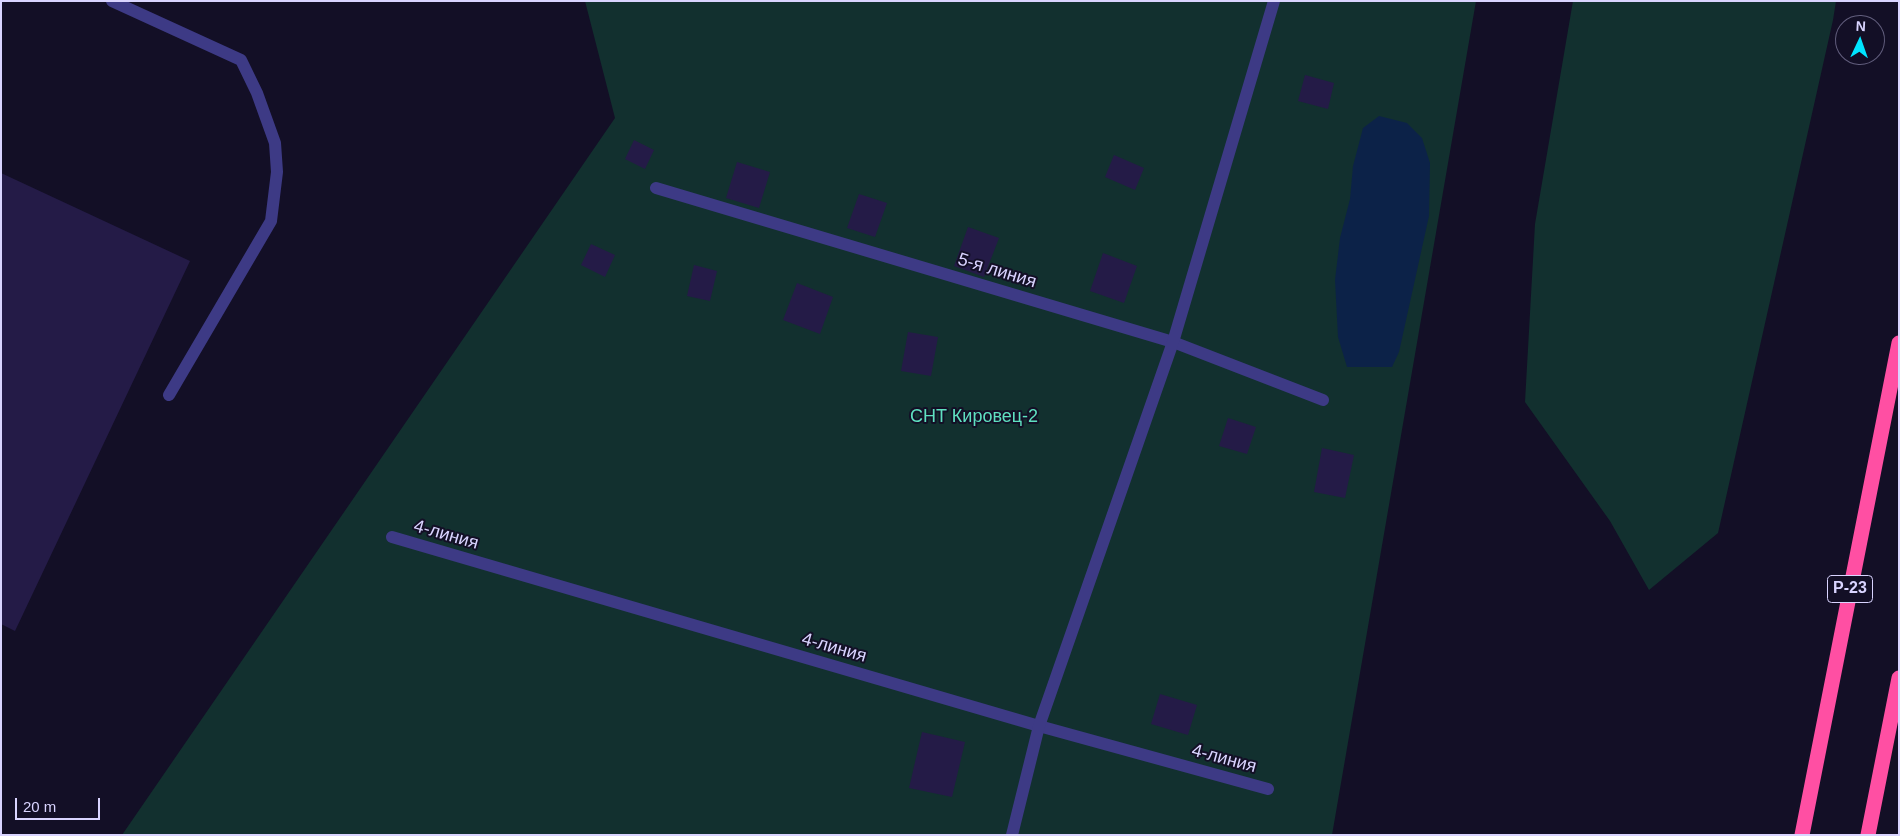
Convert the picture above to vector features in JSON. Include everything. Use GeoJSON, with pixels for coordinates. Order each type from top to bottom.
{"type":"FeatureCollection","features":[{"type":"Feature","properties":{"kind":"highway","name":"Р-23"},"geometry":{"type":"LineString","coordinates":[[1802,835],[1899,343]]}},
{"type":"Feature","properties":{"kind":"highway"},"geometry":{"type":"LineString","coordinates":[[1868,835],[1899,678]]}},
{"type":"Feature","properties":{"kind":"street"},"geometry":{"type":"LineString","coordinates":[[112,1],[241,60],[257,93],[275,143],[277,172],[271,221],[169,395]]}},
{"type":"Feature","properties":{"kind":"street"},"geometry":{"type":"LineString","coordinates":[[1012,835],[1039,726],[1173,342],[1274,1]]}},
{"type":"Feature","properties":{"kind":"street","name":"5-я линия"},"geometry":{"type":"LineString","coordinates":[[656,188],[1173,342],[1323,400]]}},
{"type":"Feature","properties":{"kind":"street","name":"4-линия"},"geometry":{"type":"LineString","coordinates":[[392,537],[1039,726],[1268,790]]}},
{"type":"Feature","properties":{"kind":"green space","name":"СНТ Кировец-2"},"geometry":{"type":"Polygon","coordinates":[[[585,1],[1476,1],[1332,835],[122,835],[615,118],[585,1]]]}},
{"type":"Feature","properties":{"kind":"green space"},"geometry":{"type":"Polygon","coordinates":[[[1573,1],[1836,1],[1718,533],[1649,590],[1610,521],[1525,402],[1535,224],[1573,1]]]}},
{"type":"Feature","properties":{"kind":"water"},"geometry":{"type":"Polygon","coordinates":[[[1379,116],[1407,123],[1422,138],[1430,163],[1429,216],[1399,352],[1392,367],[1347,367],[1338,337],[1335,280],[1340,238],[1350,199],[1353,166],[1363,128],[1379,116]]]}},
{"type":"Feature","properties":{"kind":"building"},"geometry":{"type":"Polygon","coordinates":[[[1305,75],[1334,83],[1328,109],[1298,101],[1305,75]]]}},
{"type":"Feature","properties":{"kind":"building"},"geometry":{"type":"Polygon","coordinates":[[[634,140],[654,150],[645,169],[625,159],[634,140]]]}},
{"type":"Feature","properties":{"kind":"building"},"geometry":{"type":"Polygon","coordinates":[[[1114,155],[1144,168],[1135,190],[1105,177],[1114,155]]]}},
{"type":"Feature","properties":{"kind":"building"},"geometry":{"type":"Polygon","coordinates":[[[737,162],[770,172],[759,208],[726,198],[737,162]]]}},
{"type":"Feature","properties":{"kind":"building"},"geometry":{"type":"Polygon","coordinates":[[[1,173],[190,261],[15,631],[1,624],[1,173]]]}},
{"type":"Feature","properties":{"kind":"building"},"geometry":{"type":"Polygon","coordinates":[[[859,194],[887,203],[875,237],[847,228],[859,194]]]}},
{"type":"Feature","properties":{"kind":"building"},"geometry":{"type":"Polygon","coordinates":[[[968,227],[999,238],[984,277],[954,266],[968,227]]]}},
{"type":"Feature","properties":{"kind":"building"},"geometry":{"type":"Polygon","coordinates":[[[591,244],[615,255],[605,277],[581,265],[591,244]]]}},
{"type":"Feature","properties":{"kind":"building"},"geometry":{"type":"Polygon","coordinates":[[[1103,253],[1137,266],[1124,303],[1090,291],[1103,253]]]}},
{"type":"Feature","properties":{"kind":"building"},"geometry":{"type":"Polygon","coordinates":[[[694,265],[717,271],[710,301],[687,296],[694,265]]]}},
{"type":"Feature","properties":{"kind":"building"},"geometry":{"type":"Polygon","coordinates":[[[797,283],[833,297],[820,334],[783,320],[797,283]]]}},
{"type":"Feature","properties":{"kind":"building"},"geometry":{"type":"Polygon","coordinates":[[[908,332],[938,337],[931,376],[901,371],[908,332]]]}},
{"type":"Feature","properties":{"kind":"building"},"geometry":{"type":"Polygon","coordinates":[[[1228,418],[1256,427],[1247,454],[1219,446],[1228,418]]]}},
{"type":"Feature","properties":{"kind":"building"},"geometry":{"type":"Polygon","coordinates":[[[1322,448],[1354,455],[1345,498],[1314,492],[1322,448]]]}},
{"type":"Feature","properties":{"kind":"building"},"geometry":{"type":"Polygon","coordinates":[[[1160,694],[1197,705],[1188,735],[1151,724],[1160,694]]]}},
{"type":"Feature","properties":{"kind":"building"},"geometry":{"type":"Polygon","coordinates":[[[922,732],[965,742],[952,797],[909,788],[922,732]]]}}]}
